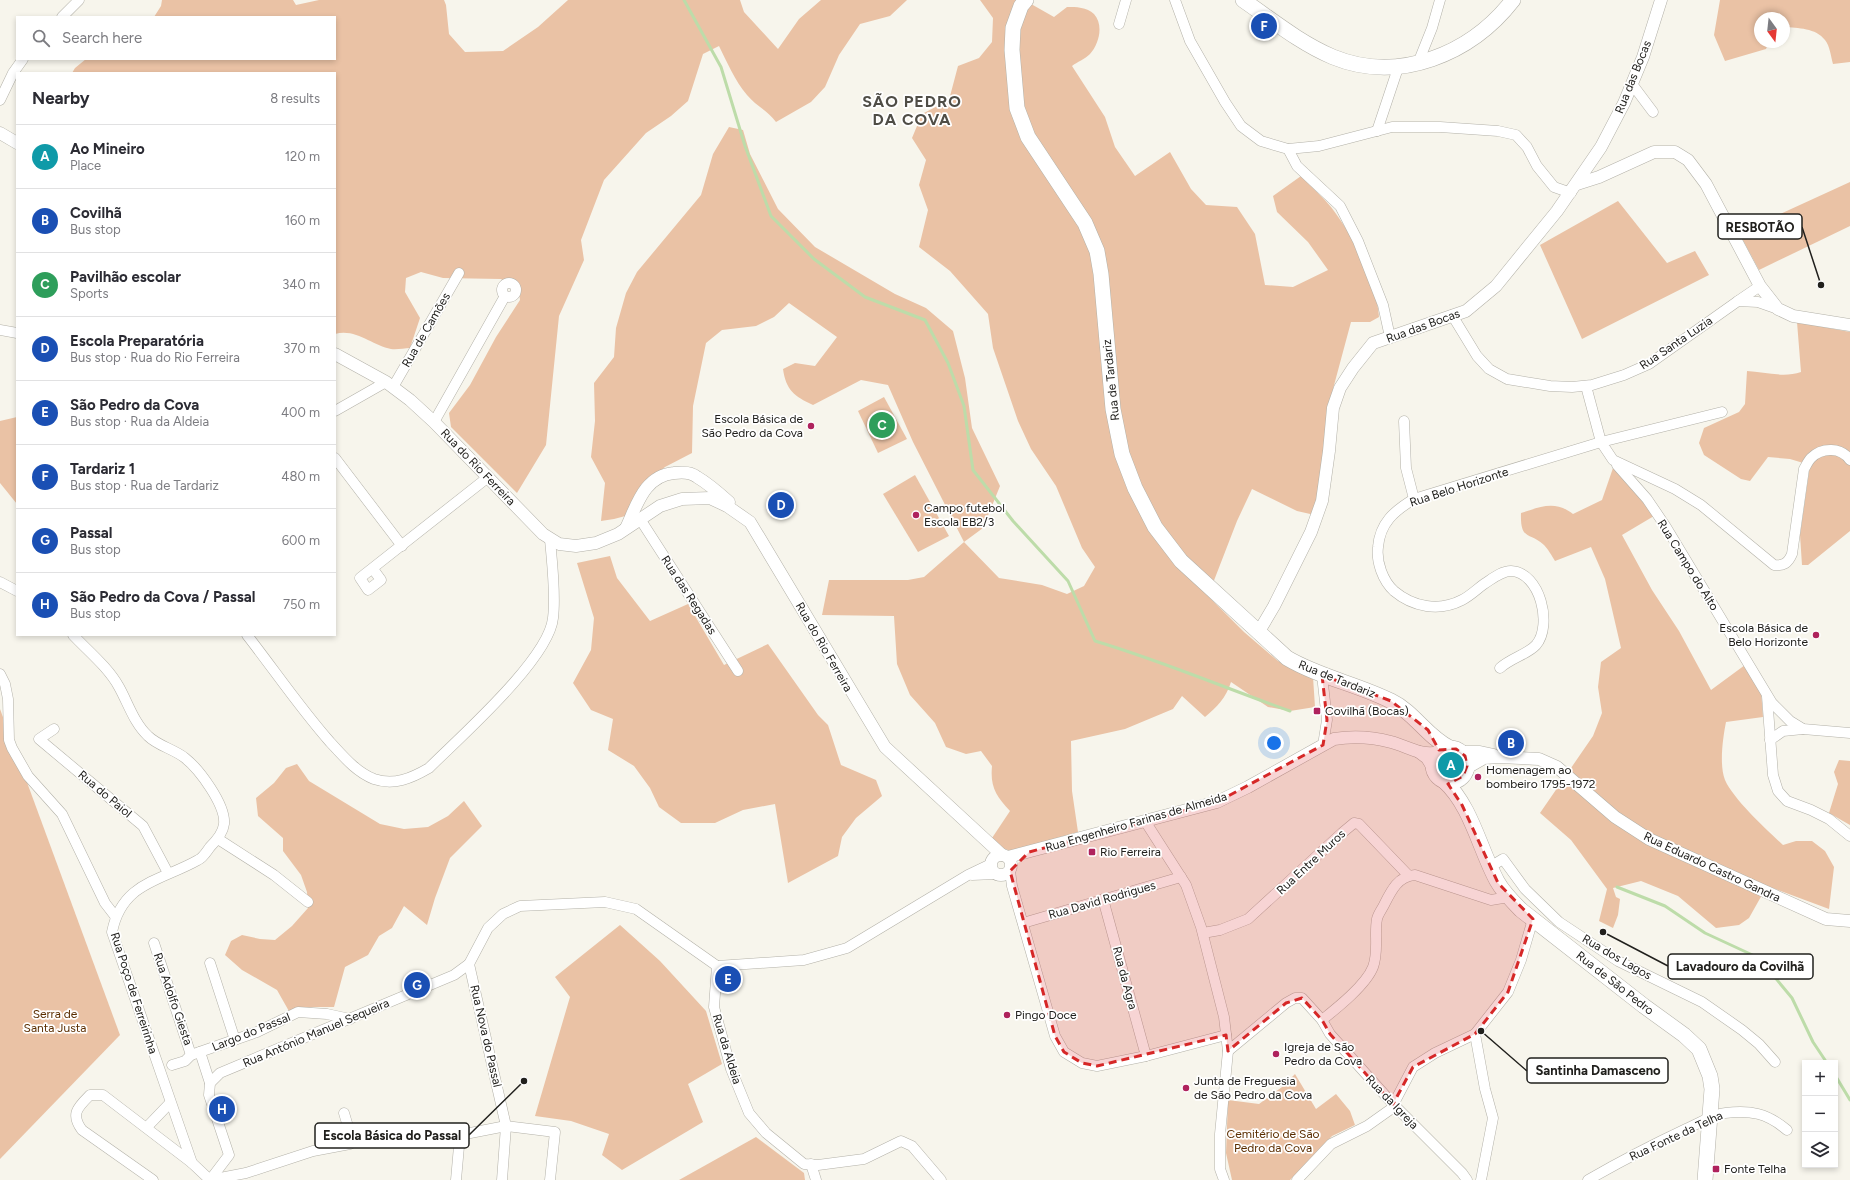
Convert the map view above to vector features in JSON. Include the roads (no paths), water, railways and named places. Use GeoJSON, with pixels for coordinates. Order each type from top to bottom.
{"type":"FeatureCollection","features":[{"type":"Feature","properties":{"kind":"main road","name":"Rua de Tardariz"},"geometry":{"type":"LineString","coordinates":[[1026,0],[1013,28],[1012,50],[1017,108],[1028,137],[1085,223],[1097,251],[1101,274],[1113,409],[1122,454],[1135,488],[1155,526],[1181,561],[1287,658],[1302,667],[1391,701],[1406,710],[1428,730],[1438,744],[1450,751]]}},
{"type":"Feature","properties":{"kind":"main road"},"geometry":{"type":"LineString","coordinates":[[1243,0],[1302,41],[1334,57],[1370,67],[1398,68],[1418,63],[1455,50],[1491,25],[1513,0]]}},
{"type":"Feature","properties":{"kind":"main road"},"geometry":{"type":"LineString","coordinates":[[1450,751],[1467,761],[1465,774],[1454,782],[1444,781],[1438,778],[1433,768],[1436,757],[1450,751]]}},
{"type":"Feature","properties":{"kind":"main road","name":"Rua de São Pedro"},"geometry":{"type":"LineString","coordinates":[[1462,805],[1460,794],[1465,774]]}},
{"type":"Feature","properties":{"kind":"main road","name":"Rua de São Pedro"},"geometry":{"type":"LineString","coordinates":[[1444,781],[1455,793],[1462,805],[1498,883],[1509,897],[1533,919],[1644,1006],[1684,1035],[1699,1050],[1710,1076],[1712,1089],[1705,1180]]}},
{"type":"Feature","properties":{"kind":"street"},"geometry":{"type":"LineString","coordinates":[[63,16],[79,0]]}},
{"type":"Feature","properties":{"kind":"street"},"geometry":{"type":"LineString","coordinates":[[1119,24],[1126,0]]}},
{"type":"Feature","properties":{"kind":"street"},"geometry":{"type":"LineString","coordinates":[[1175,0],[1190,41],[1241,126],[1261,141],[1288,149],[1319,146],[1392,127],[1498,131],[1516,135],[1527,147],[1537,166],[1554,187],[1574,189],[1654,152],[1675,152],[1688,160],[1706,184],[1760,286],[1778,309]]}},
{"type":"Feature","properties":{"kind":"street"},"geometry":{"type":"LineString","coordinates":[[1418,63],[1432,28],[1440,0]]}},
{"type":"Feature","properties":{"kind":"street","name":"Rua das Bocas"},"geometry":{"type":"LineString","coordinates":[[1258,633],[1274,606],[1311,532],[1322,501],[1333,408],[1340,388],[1353,368],[1373,343],[1466,310],[1496,286],[1574,189],[1601,147],[1624,103],[1632,84],[1643,57],[1661,0]]}},
{"type":"Feature","properties":{"kind":"street"},"geometry":{"type":"LineString","coordinates":[[0,100],[13,73],[22,60]]}},
{"type":"Feature","properties":{"kind":"street"},"geometry":{"type":"LineString","coordinates":[[1377,131],[1398,68]]}},
{"type":"Feature","properties":{"kind":"street"},"geometry":{"type":"LineString","coordinates":[[1632,84],[1653,112]]}},
{"type":"Feature","properties":{"kind":"street"},"geometry":{"type":"LineString","coordinates":[[0,133],[16,142]]}},
{"type":"Feature","properties":{"kind":"street"},"geometry":{"type":"LineString","coordinates":[[1288,149],[1297,166],[1340,206],[1358,241],[1383,305],[1390,337]]}},
{"type":"Feature","properties":{"kind":"street","name":"Rua de Camões"},"geometry":{"type":"LineString","coordinates":[[390,385],[459,273]]}},
{"type":"Feature","properties":{"kind":"street","name":"Rua Santa Luzia"},"geometry":{"type":"LineString","coordinates":[[1452,315],[1478,356],[1489,369],[1507,379],[1550,386],[1586,386],[1624,375],[1649,364],[1760,286]]}},
{"type":"Feature","properties":{"kind":"street"},"geometry":{"type":"LineString","coordinates":[[434,422],[505,296]]}},
{"type":"Feature","properties":{"kind":"street"},"geometry":{"type":"LineString","coordinates":[[1738,301],[1758,302],[1793,316],[1850,325]]}},
{"type":"Feature","properties":{"kind":"street"},"geometry":{"type":"LineString","coordinates":[[0,330],[16,333]]}},
{"type":"Feature","properties":{"kind":"street","name":"Rua do Rio Ferreira"},"geometry":{"type":"LineString","coordinates":[[336,355],[390,385],[434,422],[543,534],[559,544],[576,546],[596,543],[626,528],[660,506],[682,499],[710,498],[727,506],[750,522],[884,747],[976,832],[1002,865]]}},
{"type":"Feature","properties":{"kind":"street"},"geometry":{"type":"LineString","coordinates":[[336,411],[390,385]]}},
{"type":"Feature","properties":{"kind":"street"},"geometry":{"type":"LineString","coordinates":[[1586,386],[1601,442]]}},
{"type":"Feature","properties":{"kind":"street","name":"Rua Belo Horizonte"},"geometry":{"type":"LineString","coordinates":[[1500,668],[1508,660],[1536,645],[1541,633],[1544,619],[1540,598],[1534,584],[1525,575],[1511,571],[1497,575],[1462,600],[1446,606],[1430,607],[1414,604],[1387,585],[1381,571],[1377,552],[1379,537],[1386,521],[1397,509],[1414,499],[1601,442],[1722,412]]}},
{"type":"Feature","properties":{"kind":"street"},"geometry":{"type":"LineString","coordinates":[[1404,421],[1406,468],[1414,499]]}},
{"type":"Feature","properties":{"kind":"street","name":"Rua Campo do Alto"},"geometry":{"type":"LineString","coordinates":[[1601,442],[1647,499],[1666,527],[1772,703],[1790,720],[1803,729]]}},
{"type":"Feature","properties":{"kind":"street"},"geometry":{"type":"LineString","coordinates":[[1614,460],[1675,489],[1701,505],[1774,565],[1781,566],[1789,561],[1792,554],[1804,469],[1811,458],[1823,451],[1836,450],[1847,455],[1850,460]]}},
{"type":"Feature","properties":{"kind":"street"},"geometry":{"type":"LineString","coordinates":[[336,459],[402,546]]}},
{"type":"Feature","properties":{"kind":"street"},"geometry":{"type":"LineString","coordinates":[[626,528],[642,496],[653,480],[665,474],[681,472],[696,476],[737,507],[750,522]]}},
{"type":"Feature","properties":{"kind":"street"},"geometry":{"type":"LineString","coordinates":[[372,569],[488,478]]}},
{"type":"Feature","properties":{"kind":"street"},"geometry":{"type":"LineString","coordinates":[[653,480],[648,496],[651,501],[660,506]]}},
{"type":"Feature","properties":{"kind":"street","name":"Rua das Regadas"},"geometry":{"type":"LineString","coordinates":[[640,519],[738,671]]}},
{"type":"Feature","properties":{"kind":"street"},"geometry":{"type":"LineString","coordinates":[[248,636],[306,714],[344,757],[355,767],[375,779],[394,782],[412,778],[429,768],[518,678],[544,644],[553,619],[550,539]]}},
{"type":"Feature","properties":{"kind":"street"},"geometry":{"type":"LineString","coordinates":[[0,582],[16,590]]}},
{"type":"Feature","properties":{"kind":"street"},"geometry":{"type":"LineString","coordinates":[[74,636],[114,680],[136,720],[148,737],[185,758],[210,787],[220,807],[224,824],[218,839],[199,860],[168,873],[136,891],[124,903],[115,916]]}},
{"type":"Feature","properties":{"kind":"street","name":"Rua Poço de Ferreirinha"},"geometry":{"type":"LineString","coordinates":[[0,674],[5,684],[8,699],[9,740],[12,748],[28,776],[62,814],[105,903],[115,916],[112,932],[170,1103],[192,1162],[210,1180]]}},
{"type":"Feature","properties":{"kind":"street"},"geometry":{"type":"LineString","coordinates":[[1322,675],[1327,720],[1323,745]]}},
{"type":"Feature","properties":{"kind":"street"},"geometry":{"type":"LineString","coordinates":[[1767,694],[1773,775],[1778,791],[1787,801],[1829,819],[1850,836]]}},
{"type":"Feature","properties":{"kind":"street","name":"Rua do Paiol"},"geometry":{"type":"LineString","coordinates":[[54,728],[39,738],[143,826],[168,873]]}},
{"type":"Feature","properties":{"kind":"street"},"geometry":{"type":"LineString","coordinates":[[1770,740],[1783,732],[1803,729],[1850,733]]}},
{"type":"Feature","properties":{"kind":"street","name":"Rua Engenheiro Farinas de Almeida"},"geometry":{"type":"LineString","coordinates":[[717,966],[804,960],[847,948],[968,875],[1002,865],[1029,852],[1217,802],[1248,787],[1334,740],[1349,737],[1360,737],[1390,741],[1428,754],[1450,751]]}},
{"type":"Feature","properties":{"kind":"street","name":"Rua Eduardo Castro Gandra"},"geometry":{"type":"LineString","coordinates":[[1450,751],[1480,752],[1499,757]]}},
{"type":"Feature","properties":{"kind":"street","name":"Rua Engenheiro Farinas de Almeida"},"geometry":{"type":"LineString","coordinates":[[1419,752],[1427,758],[1433,768]]}},
{"type":"Feature","properties":{"kind":"street","name":"Rua Eduardo Castro Gandra"},"geometry":{"type":"LineString","coordinates":[[1465,774],[1476,762],[1484,758],[1499,757],[1539,759],[1557,767],[1615,816],[1649,840],[1826,919],[1850,921]]}},
{"type":"Feature","properties":{"kind":"street"},"geometry":{"type":"LineString","coordinates":[[1145,821],[1186,885],[1202,933],[1224,1017],[1228,1051],[1220,1134],[1220,1168],[1224,1180]]}},
{"type":"Feature","properties":{"kind":"street","name":"Rua Entre Muros"},"geometry":{"type":"LineString","coordinates":[[1202,933],[1220,930],[1248,919],[1354,823],[1360,824],[1408,875]]}},
{"type":"Feature","properties":{"kind":"street"},"geometry":{"type":"LineString","coordinates":[[218,839],[274,875],[308,902]]}},
{"type":"Feature","properties":{"kind":"street","name":"Rua dos Lagos"},"geometry":{"type":"LineString","coordinates":[[1490,867],[1503,859],[1525,890],[1559,922],[1618,960],[1702,1002],[1742,1030],[1775,1062]]}},
{"type":"Feature","properties":{"kind":"street"},"geometry":{"type":"LineString","coordinates":[[1002,865],[1012,886],[1055,1036],[1064,1052],[1082,1063],[1097,1066],[1146,1056],[1226,1035]]}},
{"type":"Feature","properties":{"kind":"street"},"geometry":{"type":"LineString","coordinates":[[1322,1020],[1344,1002],[1373,968],[1377,948],[1377,919],[1392,890],[1401,879],[1408,875],[1415,875],[1491,900],[1509,897]]}},
{"type":"Feature","properties":{"kind":"street","name":"Rua David Rodrigues"},"geometry":{"type":"LineString","coordinates":[[1023,923],[1181,876]]}},
{"type":"Feature","properties":{"kind":"street","name":"Rua da Agra"},"geometry":{"type":"LineString","coordinates":[[1103,899],[1146,1056]]}},
{"type":"Feature","properties":{"kind":"street","name":"Rua António Manuel Sequeira"},"geometry":{"type":"LineString","coordinates":[[210,1083],[220,1073],[454,975],[469,964],[488,928],[503,914],[520,906],[605,902],[636,909],[717,966]]}},
{"type":"Feature","properties":{"kind":"street"},"geometry":{"type":"LineString","coordinates":[[1297,1180],[1331,1144],[1367,1126],[1391,1109],[1413,1067],[1435,1053],[1475,1034],[1508,992],[1521,960],[1533,919]]}},
{"type":"Feature","properties":{"kind":"street","name":"Rua Adolfo Giesta"},"geometry":{"type":"LineString","coordinates":[[154,943],[196,1053]]}},
{"type":"Feature","properties":{"kind":"street"},"geometry":{"type":"LineString","coordinates":[[210,963],[235,1040]]}},
{"type":"Feature","properties":{"kind":"street","name":"Rua Nova do Passal"},"geometry":{"type":"LineString","coordinates":[[469,964],[506,1126],[502,1180]]}},
{"type":"Feature","properties":{"kind":"street","name":"Rua da Aldeia"},"geometry":{"type":"LineString","coordinates":[[717,966],[714,1007],[731,1069],[749,1113],[772,1137],[804,1164],[818,1165],[864,1159],[901,1141],[912,1146],[941,1180]]}},
{"type":"Feature","properties":{"kind":"street","name":"Rua da Igreja"},"geometry":{"type":"LineString","coordinates":[[1228,1051],[1295,998],[1302,998],[1322,1020],[1330,1034],[1393,1104],[1462,1173],[1467,1180]]}},
{"type":"Feature","properties":{"kind":"street","name":"Largo do Passal"},"geometry":{"type":"LineString","coordinates":[[172,1065],[185,1061],[196,1053],[257,1032],[298,1012],[327,1014],[350,1019]]}},
{"type":"Feature","properties":{"kind":"street"},"geometry":{"type":"LineString","coordinates":[[1475,1034],[1485,1089],[1493,1118],[1481,1180]]}},
{"type":"Feature","properties":{"kind":"street","name":"Largo do Passal"},"geometry":{"type":"LineString","coordinates":[[196,1053],[210,1083]]}},
{"type":"Feature","properties":{"kind":"street"},"geometry":{"type":"LineString","coordinates":[[210,1083],[209,1095],[229,1155],[210,1180]]}},
{"type":"Feature","properties":{"kind":"street"},"geometry":{"type":"LineString","coordinates":[[153,1180],[82,1130],[77,1123],[76,1116],[78,1108],[90,1096],[103,1095],[192,1162]]}},
{"type":"Feature","properties":{"kind":"street"},"geometry":{"type":"LineString","coordinates":[[147,1127],[170,1103]]}},
{"type":"Feature","properties":{"kind":"street","name":"Rua Fonte da Telha"},"geometry":{"type":"LineString","coordinates":[[1588,1180],[1644,1149],[1724,1113],[1750,1112],[1765,1115],[1777,1121],[1787,1130]]}},
{"type":"Feature","properties":{"kind":"street"},"geometry":{"type":"LineString","coordinates":[[210,1180],[246,1173],[313,1151],[350,1144],[352,1135],[344,1113]]}},
{"type":"Feature","properties":{"kind":"street"},"geometry":{"type":"LineString","coordinates":[[456,1180],[460,1135],[506,1126],[554,1132],[550,1180]]}},
{"type":"Feature","properties":{"kind":"street"},"geometry":{"type":"LineString","coordinates":[[811,1164],[816,1180]]}},
{"type":"Feature","properties":{"kind":"waterway"},"geometry":{"type":"LineString","coordinates":[[684,0],[721,67],[745,146],[771,216],[814,259],[865,297],[925,320],[948,363],[964,406],[973,470],[1013,521],[1068,581],[1095,641],[1169,666],[1290,711]]}},
{"type":"Feature","properties":{"kind":"waterway"},"geometry":{"type":"LineString","coordinates":[[1617,887],[1665,906],[1705,933],[1759,958],[1792,998],[1813,1042],[1825,1060]]}},
{"type":"Feature","properties":{"kind":"waterway"},"geometry":{"type":"LineString","coordinates":[[1838,1080],[1850,1100]]}},
{"type":"Feature","properties":{"kind":"place","name":"Tardariz 1"},"geometry":{"type":"Point","coordinates":[1264,26]}},
{"type":"Feature","properties":{"kind":"place","name":"RESBOTÃO"},"geometry":{"type":"Point","coordinates":[1821,285]}},
{"type":"Feature","properties":{"kind":"place","name":"Pavilhão escolar"},"geometry":{"type":"Point","coordinates":[882,425]}},
{"type":"Feature","properties":{"kind":"place","name":"Escola Básica de São Pedro da Cova"},"geometry":{"type":"Point","coordinates":[811,426]}},
{"type":"Feature","properties":{"kind":"place","name":"Escola Preparatória"},"geometry":{"type":"Point","coordinates":[781,505]}},
{"type":"Feature","properties":{"kind":"place","name":"Campo futebol Escola EB2/3"},"geometry":{"type":"Point","coordinates":[916,515]}},
{"type":"Feature","properties":{"kind":"place","name":"Escola Básica de Belo Horizonte"},"geometry":{"type":"Point","coordinates":[1816,635]}},
{"type":"Feature","properties":{"kind":"place","name":"Covilhã (Bocas)"},"geometry":{"type":"Point","coordinates":[1317,711]}},
{"type":"Feature","properties":{"kind":"place","name":"Covilhã"},"geometry":{"type":"Point","coordinates":[1511,743]}},
{"type":"Feature","properties":{"kind":"place","name":"Ao Mineiro"},"geometry":{"type":"Point","coordinates":[1451,765]}},
{"type":"Feature","properties":{"kind":"place","name":"Homenagem ao bombeiro 1795-1972"},"geometry":{"type":"Point","coordinates":[1478,777]}},
{"type":"Feature","properties":{"kind":"place","name":"Rio Ferreira"},"geometry":{"type":"Point","coordinates":[1092,852]}},
{"type":"Feature","properties":{"kind":"place","name":"Lavadouro da Covilhã"},"geometry":{"type":"Point","coordinates":[1603,932]}},
{"type":"Feature","properties":{"kind":"place","name":"São Pedro da Cova"},"geometry":{"type":"Point","coordinates":[728,979]}},
{"type":"Feature","properties":{"kind":"place","name":"Passal"},"geometry":{"type":"Point","coordinates":[417,985]}},
{"type":"Feature","properties":{"kind":"place","name":"Pingo Doce"},"geometry":{"type":"Point","coordinates":[1007,1015]}},
{"type":"Feature","properties":{"kind":"place","name":"Santinha Damasceno"},"geometry":{"type":"Point","coordinates":[1481,1031]}},
{"type":"Feature","properties":{"kind":"place","name":"Igreja de São Pedro da Cova"},"geometry":{"type":"Point","coordinates":[1276,1054]}},
{"type":"Feature","properties":{"kind":"place","name":"Escola Básica do Passal"},"geometry":{"type":"Point","coordinates":[524,1081]}},
{"type":"Feature","properties":{"kind":"place","name":"Junta de Freguesia de São Pedro da Cova"},"geometry":{"type":"Point","coordinates":[1186,1088]}},
{"type":"Feature","properties":{"kind":"place","name":"São Pedro da Cova / Passal"},"geometry":{"type":"Point","coordinates":[222,1109]}},
{"type":"Feature","properties":{"kind":"place","name":"Fonte Telha"},"geometry":{"type":"Point","coordinates":[1716,1169]}},
{"type":"Feature","properties":{"kind":"district","name":"SÃO PEDRO DA COVA"},"geometry":{"type":"Point","coordinates":[912,110]}},
{"type":"Feature","properties":{"kind":"park label","name":"Serra de Santa Justa"},"geometry":{"type":"Point","coordinates":[55,1021]}},
{"type":"Feature","properties":{"kind":"park label","name":"Cemitério de São Pedro da Cova"},"geometry":{"type":"Point","coordinates":[1273,1141]}}]}
